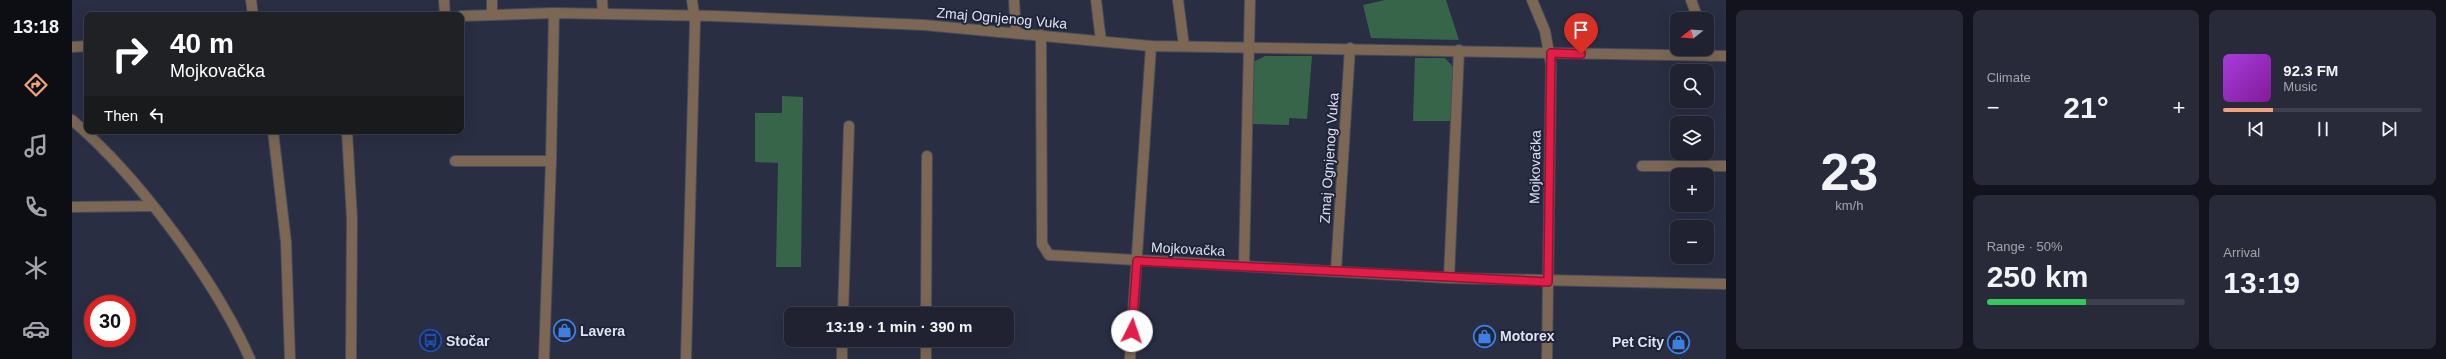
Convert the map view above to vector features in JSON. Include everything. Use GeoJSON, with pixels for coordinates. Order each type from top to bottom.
{"type":"FeatureCollection","features":[{"type":"Feature","properties":{"kind":"street"},"geometry":{"type":"LineString","coordinates":[[251,0],[252,12]]}},
{"type":"Feature","properties":{"kind":"street"},"geometry":{"type":"LineString","coordinates":[[444,0],[445,12]]}},
{"type":"Feature","properties":{"kind":"street"},"geometry":{"type":"LineString","coordinates":[[492,0],[492,15]]}},
{"type":"Feature","properties":{"kind":"street"},"geometry":{"type":"LineString","coordinates":[[602,0],[603,13]]}},
{"type":"Feature","properties":{"kind":"street"},"geometry":{"type":"LineString","coordinates":[[686,359],[695,22],[692,0]]}},
{"type":"Feature","properties":{"kind":"street"},"geometry":{"type":"LineString","coordinates":[[1014,0],[1016,33]]}},
{"type":"Feature","properties":{"kind":"street"},"geometry":{"type":"LineString","coordinates":[[1096,0],[1101,41]]}},
{"type":"Feature","properties":{"kind":"street"},"geometry":{"type":"LineString","coordinates":[[1178,0],[1184,46]]}},
{"type":"Feature","properties":{"kind":"street"},"geometry":{"type":"LineString","coordinates":[[1244,266],[1250,0]]}},
{"type":"Feature","properties":{"kind":"street"},"geometry":{"type":"LineString","coordinates":[[1532,0],[1545,31],[1551,53]]}},
{"type":"Feature","properties":{"kind":"street"},"geometry":{"type":"LineString","coordinates":[[1691,0],[1695,12]]}},
{"type":"Feature","properties":{"kind":"street"},"geometry":{"type":"LineString","coordinates":[[544,359],[551,161],[554,13]]}},
{"type":"Feature","properties":{"kind":"street","name":"Zmaj Ognjenog Vuka"},"geometry":{"type":"LineString","coordinates":[[464,16],[554,13],[693,15],[868,22],[1041,35],[1151,46],[1350,48],[1670,55]]}},
{"type":"Feature","properties":{"kind":"street","name":"Mojkovačka"},"geometry":{"type":"LineString","coordinates":[[1041,35],[1044,248],[1049,255],[1054,257],[1336,270],[1449,278],[1548,282],[1726,284]]}},
{"type":"Feature","properties":{"kind":"street"},"geometry":{"type":"LineString","coordinates":[[72,47],[84,46]]}},
{"type":"Feature","properties":{"kind":"street"},"geometry":{"type":"LineString","coordinates":[[1130,359],[1151,46]]}},
{"type":"Feature","properties":{"kind":"street","name":"Zmaj Ognjenog Vuka"},"geometry":{"type":"LineString","coordinates":[[1336,270],[1350,48]]}},
{"type":"Feature","properties":{"kind":"street"},"geometry":{"type":"LineString","coordinates":[[1449,278],[1459,50]]}},
{"type":"Feature","properties":{"kind":"street","name":"Mojkovačka"},"geometry":{"type":"LineString","coordinates":[[1547,359],[1551,53]]}},
{"type":"Feature","properties":{"kind":"street","name":"Zmaj Ognjenog Vuka"},"geometry":{"type":"LineString","coordinates":[[1714,56],[1726,56]]}},
{"type":"Feature","properties":{"kind":"street"},"geometry":{"type":"LineString","coordinates":[[72,120],[84,132]]}},
{"type":"Feature","properties":{"kind":"street"},"geometry":{"type":"LineString","coordinates":[[843,307],[849,126]]}},
{"type":"Feature","properties":{"kind":"street"},"geometry":{"type":"LineString","coordinates":[[86,134],[102,149],[153,206],[216,296],[237,330],[250,359]]}},
{"type":"Feature","properties":{"kind":"street"},"geometry":{"type":"LineString","coordinates":[[273,134],[286,242],[290,359]]}},
{"type":"Feature","properties":{"kind":"street"},"geometry":{"type":"LineString","coordinates":[[347,134],[352,219],[352,359]]}},
{"type":"Feature","properties":{"kind":"street"},"geometry":{"type":"LineString","coordinates":[[926,307],[927,156]]}},
{"type":"Feature","properties":{"kind":"street"},"geometry":{"type":"LineString","coordinates":[[455,161],[551,161]]}},
{"type":"Feature","properties":{"kind":"street"},"geometry":{"type":"LineString","coordinates":[[1642,166],[1726,166]]}},
{"type":"Feature","properties":{"kind":"street"},"geometry":{"type":"LineString","coordinates":[[72,207],[153,206]]}},
{"type":"Feature","properties":{"kind":"street"},"geometry":{"type":"LineString","coordinates":[[842,347],[842,359]]}},
{"type":"Feature","properties":{"kind":"street"},"geometry":{"type":"LineString","coordinates":[[926,347],[926,359]]}},
{"type":"Feature","properties":{"kind":"green space"},"geometry":{"type":"Polygon","coordinates":[[[1385,0],[1446,0],[1459,40],[1371,38],[1363,5],[1385,0]]]}},
{"type":"Feature","properties":{"kind":"green space"},"geometry":{"type":"Polygon","coordinates":[[[1265,56],[1312,56],[1307,119],[1289,118],[1289,125],[1252,124],[1253,62],[1265,56]]]}},
{"type":"Feature","properties":{"kind":"green space"},"geometry":{"type":"Polygon","coordinates":[[[1415,58],[1445,58],[1454,68],[1452,121],[1413,121],[1415,58]]]}},
{"type":"Feature","properties":{"kind":"green space"},"geometry":{"type":"Polygon","coordinates":[[[782,96],[803,97],[801,267],[776,267],[778,163],[755,162],[755,113],[782,113],[782,96]]]}},
{"type":"Feature","properties":{"kind":"place","name":"Lavera"},"geometry":{"type":"Point","coordinates":[564,331]}},
{"type":"Feature","properties":{"kind":"place","name":"Motorex"},"geometry":{"type":"Point","coordinates":[1484,336]}},
{"type":"Feature","properties":{"kind":"place","name":"Stočar"},"geometry":{"type":"Point","coordinates":[430,341]}},
{"type":"Feature","properties":{"kind":"place","name":"Pet City"},"geometry":{"type":"Point","coordinates":[1679,342]}},
{"type":"Feature","properties":{"kind":"route"},"geometry":{"type":"LineString","coordinates":[[1132,331],[1137,261],[1548,282],[1551,53],[1581,54]]}}]}
